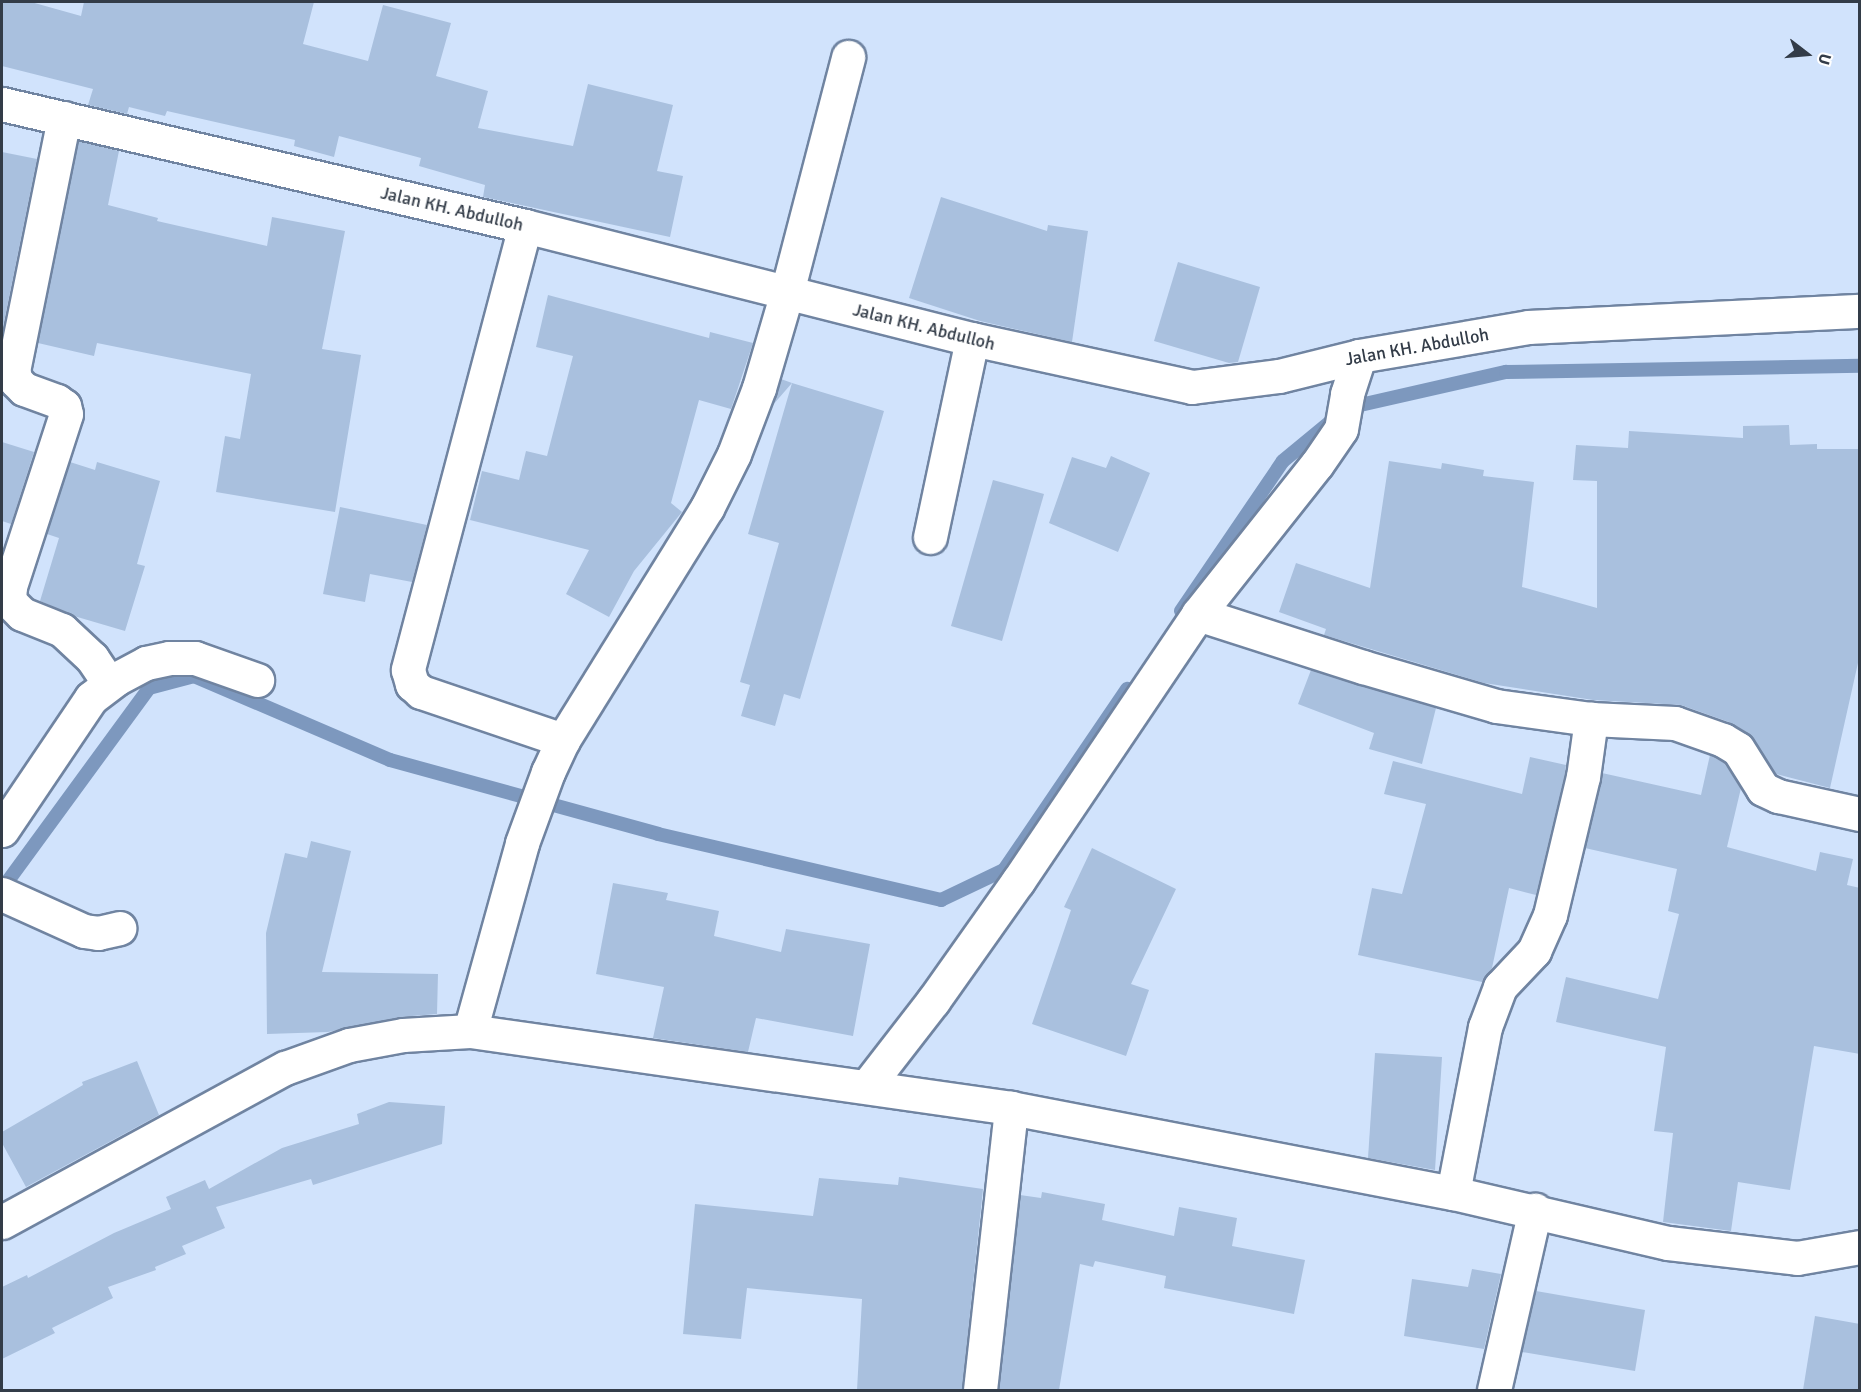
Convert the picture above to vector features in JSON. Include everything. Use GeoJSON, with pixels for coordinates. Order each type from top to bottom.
{"type":"FeatureCollection","features":[{"type":"Feature","properties":{"kind":"street"},"geometry":{"type":"LineString","coordinates":[[470,1031],[522,843],[548,772],[563,740],[707,508],[725,472],[759,388],[787,292],[848,57]]}},
{"type":"Feature","properties":{"kind":"street","name":"Jalan KH. Abdulloh"},"geometry":{"type":"LineString","coordinates":[[2,104],[525,226],[972,339],[1191,387],[1279,376],[1359,356],[1529,327],[1860,311]]}},
{"type":"Feature","properties":{"kind":"street"},"geometry":{"type":"LineString","coordinates":[[64,118],[13,370],[16,381],[24,389],[57,401],[64,406],[66,414],[10,586],[9,601],[22,614],[62,630],[92,658],[109,683]]}},
{"type":"Feature","properties":{"kind":"street"},"geometry":{"type":"LineString","coordinates":[[525,226],[408,670],[412,684],[421,692],[563,740]]}},
{"type":"Feature","properties":{"kind":"street"},"geometry":{"type":"LineString","coordinates":[[930,537],[972,339]]}},
{"type":"Feature","properties":{"kind":"street"},"geometry":{"type":"LineString","coordinates":[[867,1086],[933,1001],[1018,882],[1198,614],[1317,464],[1341,429],[1347,394],[1359,356]]}},
{"type":"Feature","properties":{"kind":"street"},"geometry":{"type":"LineString","coordinates":[[1198,614],[1363,667],[1496,706],[1591,719],[1675,723],[1723,740],[1738,749],[1748,762],[1757,781],[1770,792],[1860,814]]}},
{"type":"Feature","properties":{"kind":"street"},"geometry":{"type":"LineString","coordinates":[[2,830],[91,698],[109,683],[146,663],[169,658],[195,658],[257,680]]}},
{"type":"Feature","properties":{"kind":"street"},"geometry":{"type":"LineString","coordinates":[[1453,1192],[1485,1027],[1500,987],[1534,951],[1550,915],[1583,777],[1591,719]]}},
{"type":"Feature","properties":{"kind":"street"},"geometry":{"type":"LineString","coordinates":[[5,896],[84,932],[98,933],[118,928]]}},
{"type":"Feature","properties":{"kind":"street"},"geometry":{"type":"LineString","coordinates":[[2,1222],[285,1068],[349,1045],[404,1035],[470,1031],[1011,1108],[1453,1192],[1668,1243],[1797,1258],[1860,1246]]}},
{"type":"Feature","properties":{"kind":"street"},"geometry":{"type":"LineString","coordinates":[[980,1390],[1011,1108]]}},
{"type":"Feature","properties":{"kind":"street"},"geometry":{"type":"LineString","coordinates":[[1494,1390],[1535,1210]]}},
{"type":"Feature","properties":{"kind":"building"},"geometry":{"type":"Polygon","coordinates":[[[2,2],[31,2],[81,16],[84,2],[314,2],[303,44],[368,61],[383,5],[451,23],[436,76],[488,91],[478,128],[573,146],[588,84],[673,105],[657,171],[683,176],[670,237],[483,197],[485,185],[419,166],[421,158],[339,136],[334,157],[294,146],[295,140],[167,111],[165,116],[129,107],[127,114],[88,105],[93,89],[2,66],[2,2]]]}},
{"type":"Feature","properties":{"kind":"building"},"geometry":{"type":"Polygon","coordinates":[[[78,141],[119,151],[108,205],[158,218],[157,221],[267,246],[272,217],[345,231],[322,349],[361,355],[335,512],[216,492],[225,436],[240,439],[251,374],[97,343],[94,356],[38,343],[78,141]]]}},
{"type":"Feature","properties":{"kind":"building"},"geometry":{"type":"Polygon","coordinates":[[[2,152],[37,159],[2,332],[2,152]]]}},
{"type":"Feature","properties":{"kind":"building"},"geometry":{"type":"Polygon","coordinates":[[[941,197],[1047,231],[1048,225],[1088,231],[1072,342],[980,321],[909,298],[941,197]]]}},
{"type":"Feature","properties":{"kind":"building"},"geometry":{"type":"Polygon","coordinates":[[[1178,262],[1260,287],[1238,362],[1229,363],[1154,341],[1178,262]]]}},
{"type":"Feature","properties":{"kind":"building"},"geometry":{"type":"Polygon","coordinates":[[[548,295],[709,338],[710,332],[753,343],[731,409],[699,400],[671,503],[682,512],[634,571],[609,617],[566,594],[589,550],[470,520],[482,471],[519,480],[526,451],[547,456],[573,356],[536,347],[548,295]]]}},
{"type":"Feature","properties":{"kind":"building"},"geometry":{"type":"Polygon","coordinates":[[[781,379],[792,383],[772,406],[777,393],[781,379]]]}},
{"type":"Feature","properties":{"kind":"building"},"geometry":{"type":"Polygon","coordinates":[[[792,383],[884,411],[800,699],[784,694],[775,726],[741,716],[750,685],[740,682],[779,543],[748,534],[792,383]]]}},
{"type":"Feature","properties":{"kind":"building"},"geometry":{"type":"Polygon","coordinates":[[[1789,425],[1790,445],[1817,444],[1817,449],[1860,449],[1860,654],[1830,788],[1776,774],[1748,733],[1729,722],[1681,705],[1593,700],[1484,683],[1324,635],[1326,629],[1279,612],[1296,563],[1370,588],[1389,461],[1441,469],[1442,463],[1484,470],[1483,476],[1534,482],[1522,587],[1597,608],[1597,481],[1573,480],[1576,445],[1628,448],[1629,431],[1743,438],[1743,426],[1789,425]]]}},
{"type":"Feature","properties":{"kind":"building"},"geometry":{"type":"Polygon","coordinates":[[[2,442],[34,452],[11,524],[2,521],[2,442]]]}},
{"type":"Feature","properties":{"kind":"building"},"geometry":{"type":"Polygon","coordinates":[[[1111,456],[1150,473],[1118,552],[1049,523],[1072,457],[1106,468],[1111,456]]]}},
{"type":"Feature","properties":{"kind":"building"},"geometry":{"type":"Polygon","coordinates":[[[70,462],[95,470],[97,462],[160,481],[137,564],[145,566],[125,631],[74,616],[40,601],[59,538],[47,534],[70,462]]]}},
{"type":"Feature","properties":{"kind":"building"},"geometry":{"type":"Polygon","coordinates":[[[993,480],[1044,494],[1002,641],[951,626],[993,480]]]}},
{"type":"Feature","properties":{"kind":"building"},"geometry":{"type":"Polygon","coordinates":[[[340,507],[427,525],[412,582],[370,574],[365,602],[323,594],[340,507]]]}},
{"type":"Feature","properties":{"kind":"building"},"geometry":{"type":"Polygon","coordinates":[[[1311,670],[1436,708],[1422,764],[1369,749],[1374,733],[1298,704],[1311,670]]]}},
{"type":"Feature","properties":{"kind":"building"},"geometry":{"type":"Polygon","coordinates":[[[1710,755],[1724,763],[1741,788],[1727,847],[1816,871],[1820,852],[1853,859],[1847,885],[1860,888],[1860,1054],[1814,1046],[1790,1190],[1738,1182],[1731,1231],[1663,1222],[1673,1133],[1654,1131],[1666,1047],[1556,1022],[1566,977],[1658,999],[1679,914],[1668,911],[1677,869],[1585,848],[1602,773],[1701,795],[1710,755]]]}},
{"type":"Feature","properties":{"kind":"building"},"geometry":{"type":"Polygon","coordinates":[[[1530,757],[1566,765],[1565,774],[1536,895],[1509,888],[1492,968],[1482,982],[1358,955],[1372,888],[1402,894],[1426,804],[1384,794],[1393,761],[1522,794],[1530,757]]]}},
{"type":"Feature","properties":{"kind":"building"},"geometry":{"type":"Polygon","coordinates":[[[311,841],[351,851],[322,972],[438,974],[437,1014],[400,1017],[328,1032],[267,1034],[266,933],[285,853],[307,858],[311,841]]]}},
{"type":"Feature","properties":{"kind":"building"},"geometry":{"type":"Polygon","coordinates":[[[1092,848],[1176,889],[1131,984],[1149,990],[1126,1056],[1032,1024],[1071,910],[1064,907],[1092,848]]]}},
{"type":"Feature","properties":{"kind":"building"},"geometry":{"type":"Polygon","coordinates":[[[613,883],[668,893],[666,900],[719,911],[714,936],[781,952],[786,929],[870,944],[853,1036],[756,1018],[748,1052],[653,1038],[664,987],[596,974],[613,883]]]}},
{"type":"Feature","properties":{"kind":"building"},"geometry":{"type":"Polygon","coordinates":[[[1375,1053],[1442,1057],[1435,1170],[1368,1158],[1375,1053]]]}},
{"type":"Feature","properties":{"kind":"building"},"geometry":{"type":"Polygon","coordinates":[[[137,1061],[159,1115],[26,1187],[2,1143],[2,1132],[83,1085],[82,1082],[137,1061]]]}},
{"type":"Feature","properties":{"kind":"building"},"geometry":{"type":"Polygon","coordinates":[[[389,1102],[445,1106],[442,1144],[313,1185],[311,1179],[216,1207],[225,1228],[182,1246],[186,1254],[155,1267],[156,1270],[108,1287],[113,1298],[52,1328],[55,1333],[2,1359],[2,1287],[27,1275],[28,1278],[114,1233],[171,1209],[166,1197],[205,1180],[209,1189],[282,1148],[359,1124],[357,1114],[389,1102]]]}},
{"type":"Feature","properties":{"kind":"building"},"geometry":{"type":"Polygon","coordinates":[[[899,1177],[983,1189],[962,1390],[857,1390],[862,1299],[747,1288],[741,1339],[683,1334],[695,1204],[813,1216],[819,1178],[898,1185],[899,1177]]]}},
{"type":"Feature","properties":{"kind":"building"},"geometry":{"type":"Polygon","coordinates":[[[1042,1192],[1105,1204],[1102,1220],[1174,1236],[1179,1207],[1237,1218],[1232,1246],[1305,1260],[1294,1314],[1164,1288],[1166,1276],[1095,1261],[1093,1267],[1080,1264],[1059,1390],[999,1390],[1020,1195],[1041,1198],[1042,1192]]]}},
{"type":"Feature","properties":{"kind":"building"},"geometry":{"type":"Polygon","coordinates":[[[1472,1269],[1501,1274],[1484,1349],[1404,1336],[1412,1279],[1468,1287],[1472,1269]]]}},
{"type":"Feature","properties":{"kind":"building"},"geometry":{"type":"Polygon","coordinates":[[[1536,1291],[1645,1310],[1635,1371],[1522,1352],[1536,1291]]]}},
{"type":"Feature","properties":{"kind":"building"},"geometry":{"type":"Polygon","coordinates":[[[1815,1316],[1860,1324],[1860,1390],[1803,1390],[1815,1316]]]}},
{"type":"Feature","properties":{"kind":"waterway"},"geometry":{"type":"LineString","coordinates":[[1181,611],[1283,461],[1347,408],[1506,372],[1860,366]]}},
{"type":"Feature","properties":{"kind":"waterway"},"geometry":{"type":"LineString","coordinates":[[2,889],[149,688],[194,676],[390,760],[658,834],[941,900],[1004,870],[1127,689]]}}]}
